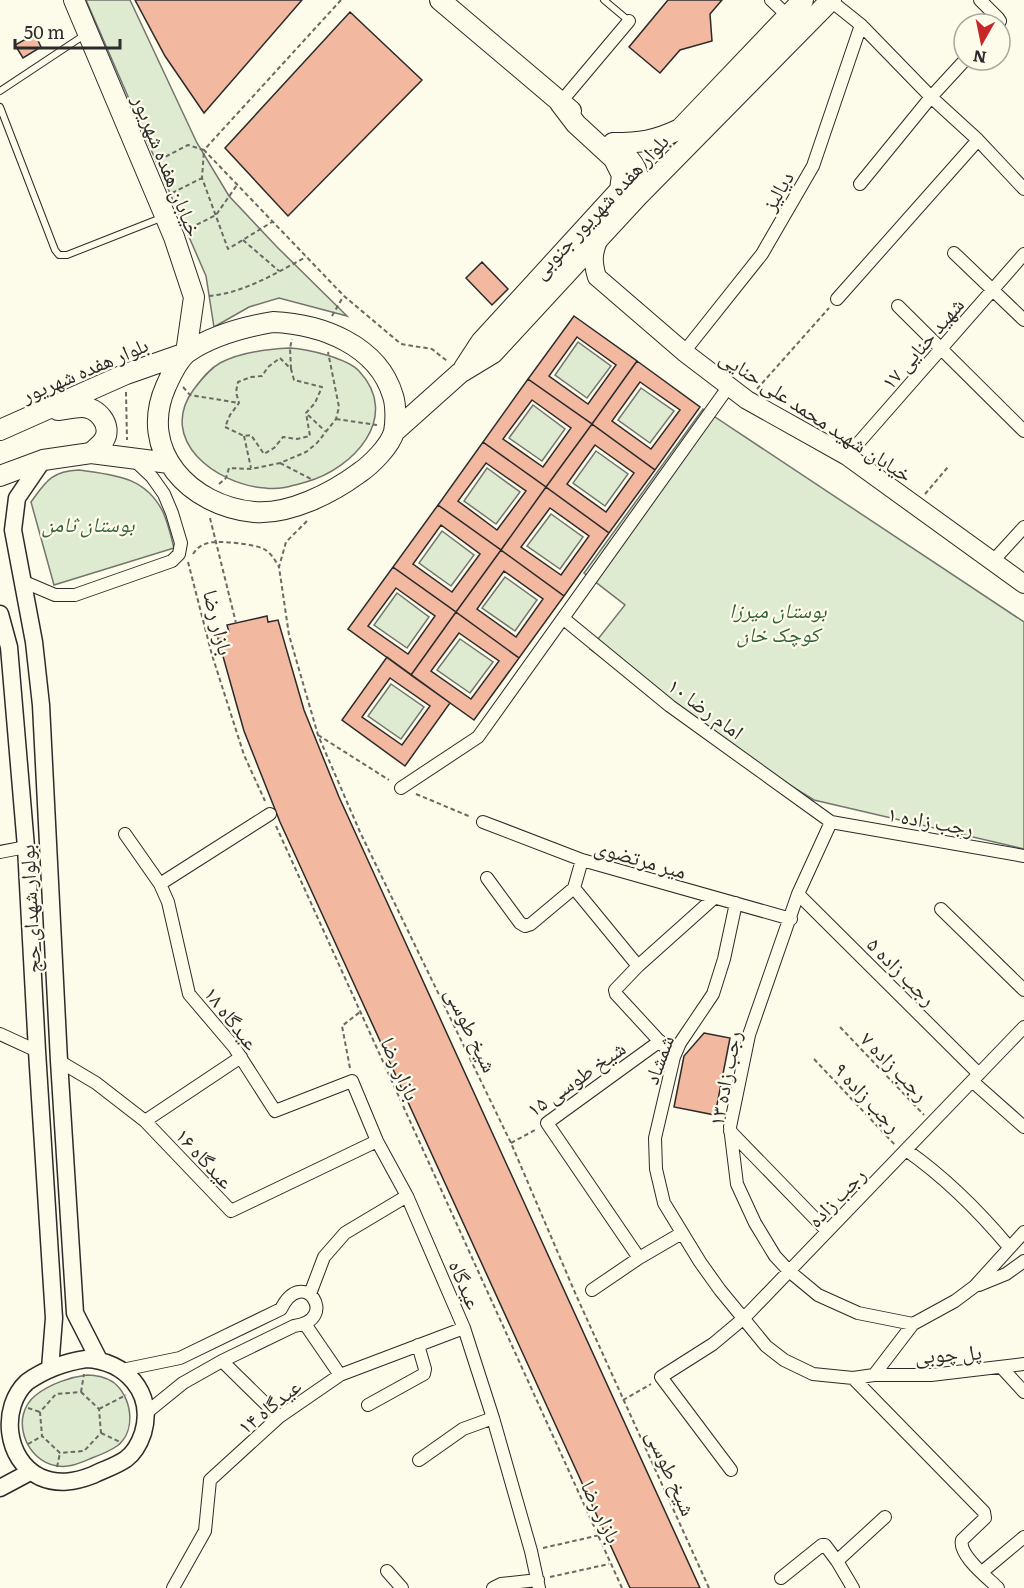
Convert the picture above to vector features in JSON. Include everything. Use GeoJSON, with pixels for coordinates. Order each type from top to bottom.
{"type":"FeatureCollection","features":[{"type":"Feature","properties":{"kind":"main road","name":"خیابان هفده شهریور"},"geometry":{"type":"LineString","coordinates":[[74,0],[174,237],[194,297],[186,353]]}},
{"type":"Feature","properties":{"kind":"main road"},"geometry":{"type":"LineString","coordinates":[[440,0],[561,103],[613,143],[634,165],[640,177],[638,196]]}},
{"type":"Feature","properties":{"kind":"main road","name":"بلوار هفده شهریور جنوبی"},"geometry":{"type":"LineString","coordinates":[[613,143],[641,143],[662,138],[680,129],[803,0]]}},
{"type":"Feature","properties":{"kind":"main road","name":"بلوار هفده شهریور جنوبی"},"geometry":{"type":"LineString","coordinates":[[169,463],[183,482],[204,495],[231,507],[256,512],[280,509],[307,501],[338,488],[363,471],[387,445],[394,432],[460,373],[493,354],[638,196],[831,0]]}},
{"type":"Feature","properties":{"kind":"main road"},"geometry":{"type":"LineString","coordinates":[[460,373],[481,342],[620,190],[622,174],[614,159],[576,124],[561,103]]}},
{"type":"Feature","properties":{"kind":"main road","name":"خیابان شهید محمد علی حنایی"},"geometry":{"type":"LineString","coordinates":[[600,237],[592,254],[597,277],[684,352],[747,400],[847,456],[1024,584]]}},
{"type":"Feature","properties":{"kind":"main road","name":"بلوار هفده شهریور"},"geometry":{"type":"LineString","coordinates":[[0,430],[126,374],[186,353],[247,326],[273,322],[296,323],[323,330],[355,345],[380,369],[391,388],[394,401],[394,432]]}},
{"type":"Feature","properties":{"kind":"main road"},"geometry":{"type":"LineString","coordinates":[[169,463],[161,445],[156,423],[160,399],[171,375],[186,353]]}},
{"type":"Feature","properties":{"kind":"main road"},"geometry":{"type":"LineString","coordinates":[[39,413],[80,407],[97,412],[102,418],[106,431],[105,439],[91,453]]}},
{"type":"Feature","properties":{"kind":"main road"},"geometry":{"type":"LineString","coordinates":[[0,476],[43,460],[91,453],[169,463]]}},
{"type":"Feature","properties":{"kind":"street"},"geometry":{"type":"LineString","coordinates":[[771,0],[788,16]]}},
{"type":"Feature","properties":{"kind":"street"},"geometry":{"type":"LineString","coordinates":[[831,0],[861,25],[931,97],[978,140],[1024,189]]}},
{"type":"Feature","properties":{"kind":"street"},"geometry":{"type":"LineString","coordinates":[[980,0],[992,12]]}},
{"type":"Feature","properties":{"kind":"street"},"geometry":{"type":"LineString","coordinates":[[561,103],[629,21]]}},
{"type":"Feature","properties":{"kind":"street","name":"دیالیز"},"geometry":{"type":"LineString","coordinates":[[684,352],[762,254],[813,166],[861,25]]}},
{"type":"Feature","properties":{"kind":"street"},"geometry":{"type":"LineString","coordinates":[[860,184],[954,72]]}},
{"type":"Feature","properties":{"kind":"street"},"geometry":{"type":"LineString","coordinates":[[837,299],[978,140]]}},
{"type":"Feature","properties":{"kind":"street"},"geometry":{"type":"LineString","coordinates":[[954,253],[1024,320]]}},
{"type":"Feature","properties":{"kind":"street","name":"شهید حنایی ۱۷"},"geometry":{"type":"LineString","coordinates":[[847,456],[1024,254]]}},
{"type":"Feature","properties":{"kind":"street"},"geometry":{"type":"LineString","coordinates":[[898,306],[1024,430]]}},
{"type":"Feature","properties":{"kind":"street"},"geometry":{"type":"LineString","coordinates":[[401,788],[478,737],[729,386]]}},
{"type":"Feature","properties":{"kind":"street"},"geometry":{"type":"LineString","coordinates":[[22,581],[55,596],[75,595],[172,561],[179,554],[181,543],[164,494],[152,477],[130,458]]}},
{"type":"Feature","properties":{"kind":"street","name":"بولوار شهدای حج"},"geometry":{"type":"LineString","coordinates":[[43,460],[17,498],[7,525],[22,581],[34,642],[41,705],[58,1061],[75,1313],[99,1360]]}},
{"type":"Feature","properties":{"kind":"street"},"geometry":{"type":"LineString","coordinates":[[993,561],[1024,527]]}},
{"type":"Feature","properties":{"kind":"street","name":"بولوار شهدای حج"},"geometry":{"type":"LineString","coordinates":[[0,614],[9,647],[27,847],[54,1318],[50,1369]]}},
{"type":"Feature","properties":{"kind":"street","name":"امام رضا ۱۰"},"geometry":{"type":"LineString","coordinates":[[564,619],[670,706],[831,822]]}},
{"type":"Feature","properties":{"kind":"street"},"geometry":{"type":"LineString","coordinates":[[160,884],[270,814]]}},
{"type":"Feature","properties":{"kind":"street","name":"میر مرتضوی"},"geometry":{"type":"LineString","coordinates":[[483,822],[582,860],[791,919]]}},
{"type":"Feature","properties":{"kind":"street","name":"رجب زاده ۱"},"geometry":{"type":"LineString","coordinates":[[831,822],[1024,856]]}},
{"type":"Feature","properties":{"kind":"street","name":"رجب زاده ۱۳"},"geometry":{"type":"LineString","coordinates":[[831,822],[798,894],[749,1035],[730,1131],[737,1184],[755,1223],[775,1256],[818,1295],[858,1313],[913,1324]]}},
{"type":"Feature","properties":{"kind":"street","name":"عیدگاه ۱۸"},"geometry":{"type":"LineString","coordinates":[[125,834],[160,884],[168,902],[189,994],[241,1057],[275,1111],[352,1081]]}},
{"type":"Feature","properties":{"kind":"street"},"geometry":{"type":"LineString","coordinates":[[0,852],[27,847]]}},
{"type":"Feature","properties":{"kind":"street"},"geometry":{"type":"LineString","coordinates":[[487,878],[520,923],[525,926],[531,924],[574,888],[582,860]]}},
{"type":"Feature","properties":{"kind":"street"},"geometry":{"type":"LineString","coordinates":[[574,888],[638,966]]}},
{"type":"Feature","properties":{"kind":"street","name":"رجب زاده ۵"},"geometry":{"type":"LineString","coordinates":[[798,894],[1024,1127]]}},
{"type":"Feature","properties":{"kind":"street"},"geometry":{"type":"LineString","coordinates":[[674,1057],[616,994],[617,987],[714,898]]}},
{"type":"Feature","properties":{"kind":"street","name":"شمشاد"},"geometry":{"type":"LineString","coordinates":[[736,903],[724,959],[713,994],[680,1043],[674,1057],[655,1138],[656,1159],[664,1203],[720,1290],[744,1318]]}},
{"type":"Feature","properties":{"kind":"street"},"geometry":{"type":"LineString","coordinates":[[941,909],[1024,990]]}},
{"type":"Feature","properties":{"kind":"street","name":"رجب زاده"},"geometry":{"type":"LineString","coordinates":[[661,1377],[713,1344],[744,1318],[1024,1027]]}},
{"type":"Feature","properties":{"kind":"street"},"geometry":{"type":"LineString","coordinates":[[0,1034],[37,1051]]}},
{"type":"Feature","properties":{"kind":"street","name":"۱۵ شیخ طوسی"},"geometry":{"type":"LineString","coordinates":[[547,1123],[660,1041]]}},
{"type":"Feature","properties":{"kind":"street","name":"عیدگاه ۱۶"},"geometry":{"type":"LineString","coordinates":[[241,1057],[146,1121],[231,1211],[377,1141]]}},
{"type":"Feature","properties":{"kind":"street"},"geometry":{"type":"LineString","coordinates":[[58,1061],[96,1083],[146,1121]]}},
{"type":"Feature","properties":{"kind":"street","name":"عیدگاه"},"geometry":{"type":"LineString","coordinates":[[352,1081],[377,1141],[407,1196],[464,1328],[493,1418],[539,1584]]}},
{"type":"Feature","properties":{"kind":"street"},"geometry":{"type":"LineString","coordinates":[[547,1123],[639,1258]]}},
{"type":"Feature","properties":{"kind":"street"},"geometry":{"type":"LineString","coordinates":[[730,1131],[827,1232]]}},
{"type":"Feature","properties":{"kind":"street"},"geometry":{"type":"LineString","coordinates":[[904,1152],[932,1168],[978,1209],[1009,1247]]}},
{"type":"Feature","properties":{"kind":"street"},"geometry":{"type":"LineString","coordinates":[[310,1294],[324,1257],[345,1233],[407,1196]]}},
{"type":"Feature","properties":{"kind":"street"},"geometry":{"type":"LineString","coordinates":[[874,1375],[913,1324],[955,1301],[975,1286],[1024,1232]]}},
{"type":"Feature","properties":{"kind":"street"},"geometry":{"type":"LineString","coordinates":[[592,1290],[639,1258],[682,1233]]}},
{"type":"Feature","properties":{"kind":"street"},"geometry":{"type":"LineString","coordinates":[[975,1286],[1006,1274],[1024,1261]]}},
{"type":"Feature","properties":{"kind":"street"},"geometry":{"type":"LineString","coordinates":[[122,1370],[180,1358],[281,1310],[293,1293],[302,1291],[310,1294],[316,1301],[317,1310],[313,1318],[305,1324],[294,1326],[222,1361],[183,1383],[146,1413]]}},
{"type":"Feature","properties":{"kind":"street","name":"پل چوبی"},"geometry":{"type":"LineString","coordinates":[[744,1318],[766,1346],[784,1360],[813,1374],[853,1378],[874,1375],[931,1375],[1024,1364]]}},
{"type":"Feature","properties":{"kind":"street"},"geometry":{"type":"LineString","coordinates":[[305,1324],[340,1375]]}},
{"type":"Feature","properties":{"kind":"street","name":"عیدگاه ۱۴"},"geometry":{"type":"LineString","coordinates":[[173,1588],[205,1531],[210,1480],[279,1417],[340,1375],[464,1328]]}},
{"type":"Feature","properties":{"kind":"street"},"geometry":{"type":"LineString","coordinates":[[368,1405],[425,1372],[418,1345]]}},
{"type":"Feature","properties":{"kind":"street"},"geometry":{"type":"LineString","coordinates":[[99,1360],[122,1370],[139,1389],[146,1413],[143,1432],[135,1449],[126,1459],[79,1480],[54,1481],[30,1472],[14,1453],[3,1430],[17,1392],[26,1382],[50,1369],[73,1361],[99,1360]]}},
{"type":"Feature","properties":{"kind":"street"},"geometry":{"type":"LineString","coordinates":[[222,1361],[279,1417]]}},
{"type":"Feature","properties":{"kind":"street"},"geometry":{"type":"LineString","coordinates":[[1002,1368],[1024,1392]]}},
{"type":"Feature","properties":{"kind":"street"},"geometry":{"type":"LineString","coordinates":[[661,1377],[731,1470]]}},
{"type":"Feature","properties":{"kind":"street"},"geometry":{"type":"LineString","coordinates":[[853,1378],[984,1512],[985,1518],[962,1540],[962,1550],[998,1588]]}},
{"type":"Feature","properties":{"kind":"street"},"geometry":{"type":"LineString","coordinates":[[419,1460],[463,1429],[493,1418]]}},
{"type":"Feature","properties":{"kind":"street"},"geometry":{"type":"LineString","coordinates":[[0,1488],[30,1472]]}},
{"type":"Feature","properties":{"kind":"street"},"geometry":{"type":"LineString","coordinates":[[837,1561],[885,1517]]}},
{"type":"Feature","properties":{"kind":"street"},"geometry":{"type":"LineString","coordinates":[[982,1572],[1024,1538]]}},
{"type":"Feature","properties":{"kind":"street"},"geometry":{"type":"LineString","coordinates":[[782,1578],[822,1545],[825,1545],[853,1588]]}},
{"type":"Feature","properties":{"kind":"street"},"geometry":{"type":"LineString","coordinates":[[387,1571],[402,1588]]}},
{"type":"Feature","properties":{"kind":"street"},"geometry":{"type":"LineString","coordinates":[[493,1588],[501,1584],[539,1584]]}},
{"type":"Feature","properties":{"kind":"lane"},"geometry":{"type":"LineString","coordinates":[[604,0],[629,21]]}},
{"type":"Feature","properties":{"kind":"lane"},"geometry":{"type":"LineString","coordinates":[[0,92],[89,32]]}},
{"type":"Feature","properties":{"kind":"lane"},"geometry":{"type":"LineString","coordinates":[[0,107],[55,250],[59,255],[67,255],[161,208]]}},
{"type":"Feature","properties":{"kind":"path"},"geometry":{"type":"LineString","coordinates":[[272,222],[228,249],[201,178],[204,150],[341,0]]}},
{"type":"Feature","properties":{"kind":"path"},"geometry":{"type":"LineString","coordinates":[[145,168],[188,146],[204,150],[344,296],[401,344],[432,349],[460,373]]}},
{"type":"Feature","properties":{"kind":"path"},"geometry":{"type":"LineString","coordinates":[[161,208],[201,178]]}},
{"type":"Feature","properties":{"kind":"path"},"geometry":{"type":"LineString","coordinates":[[174,237],[216,215],[237,185]]}},
{"type":"Feature","properties":{"kind":"path"},"geometry":{"type":"LineString","coordinates":[[243,240],[279,271]]}},
{"type":"Feature","properties":{"kind":"path"},"geometry":{"type":"LineString","coordinates":[[194,297],[220,295],[254,284],[306,257]]}},
{"type":"Feature","properties":{"kind":"path"},"geometry":{"type":"LineString","coordinates":[[236,623],[204,495],[226,478],[230,468],[252,469],[280,463],[306,452],[318,443],[336,420],[339,407],[323,330],[344,296]]}},
{"type":"Feature","properties":{"kind":"path"},"geometry":{"type":"LineString","coordinates":[[747,400],[837,299]]}},
{"type":"Feature","properties":{"kind":"path"},"geometry":{"type":"LineString","coordinates":[[296,323],[290,348],[294,380],[322,387],[315,403],[306,413]]}},
{"type":"Feature","properties":{"kind":"path"},"geometry":{"type":"LineString","coordinates":[[291,369],[280,358],[268,367],[262,376],[238,382],[239,403],[225,427],[244,436],[251,435],[264,454],[274,448],[284,437],[297,439],[310,436],[306,413]]}},
{"type":"Feature","properties":{"kind":"path"},"geometry":{"type":"LineString","coordinates":[[126,374],[130,458]]}},
{"type":"Feature","properties":{"kind":"path"},"geometry":{"type":"LineString","coordinates":[[171,375],[190,395],[239,403]]}},
{"type":"Feature","properties":{"kind":"path"},"geometry":{"type":"LineString","coordinates":[[306,413],[326,431]]}},
{"type":"Feature","properties":{"kind":"path"},"geometry":{"type":"LineString","coordinates":[[336,420],[374,424],[394,432]]}},
{"type":"Feature","properties":{"kind":"path"},"geometry":{"type":"LineString","coordinates":[[244,436],[252,469]]}},
{"type":"Feature","properties":{"kind":"path"},"geometry":{"type":"LineString","coordinates":[[280,463],[312,480],[338,488]]}},
{"type":"Feature","properties":{"kind":"path"},"geometry":{"type":"LineString","coordinates":[[916,506],[948,467]]}},
{"type":"Feature","properties":{"kind":"path","name":"شیخ طوسی"},"geometry":{"type":"LineString","coordinates":[[308,519],[286,542],[279,567],[288,635],[318,735],[360,832],[511,1143],[576,1295],[709,1588]]}},
{"type":"Feature","properties":{"kind":"path"},"geometry":{"type":"LineString","coordinates":[[190,564],[192,555],[199,547],[211,542],[264,549],[279,567]]}},
{"type":"Feature","properties":{"kind":"path","name":"بازار رضا"},"geometry":{"type":"LineString","coordinates":[[179,554],[190,564],[212,655],[240,744],[622,1588]]}},
{"type":"Feature","properties":{"kind":"path"},"geometry":{"type":"LineString","coordinates":[[352,1081],[342,1026],[360,1012]]}},
{"type":"Feature","properties":{"kind":"path","name":"رجب زاده ۷"},"geometry":{"type":"LineString","coordinates":[[840,1027],[932,1123]]}},
{"type":"Feature","properties":{"kind":"path","name":"رجب زاده ۹"},"geometry":{"type":"LineString","coordinates":[[814,1059],[904,1152]]}},
{"type":"Feature","properties":{"kind":"path","name":"۱۵ شیخ طوسی"},"geometry":{"type":"LineString","coordinates":[[511,1143],[547,1123]]}},
{"type":"Feature","properties":{"kind":"path"},"geometry":{"type":"LineString","coordinates":[[623,1400],[661,1377]]}},
{"type":"Feature","properties":{"kind":"path"},"geometry":{"type":"LineString","coordinates":[[99,1408],[139,1389]]}},
{"type":"Feature","properties":{"kind":"path"},"geometry":{"type":"LineString","coordinates":[[81,1392],[99,1408],[101,1433],[84,1451],[60,1453],[42,1436],[40,1412],[56,1394],[81,1392]]}},
{"type":"Feature","properties":{"kind":"path"},"geometry":{"type":"LineString","coordinates":[[101,1433],[135,1449]]}},
{"type":"Feature","properties":{"kind":"path"},"geometry":{"type":"LineString","coordinates":[[531,1551],[599,1536]]}},
{"type":"Feature","properties":{"kind":"path"},"geometry":{"type":"LineString","coordinates":[[539,1584],[611,1563]]}},
{"type":"Feature","properties":{"kind":"green space"},"geometry":{"type":"Polygon","coordinates":[[[86,0],[130,0],[197,143],[229,196],[347,316],[279,298],[249,307],[214,327],[206,276],[86,0]]]}},
{"type":"Feature","properties":{"kind":"green space"},"geometry":{"type":"Polygon","coordinates":[[[578,342],[611,366],[587,398],[555,375],[578,342]]]}},
{"type":"Feature","properties":{"kind":"green space"},"geometry":{"type":"Polygon","coordinates":[[[290,348],[336,358],[359,371],[371,388],[375,406],[374,423],[366,439],[340,466],[306,482],[286,487],[270,488],[247,485],[211,469],[197,456],[187,442],[182,426],[184,408],[194,389],[209,371],[220,363],[254,352],[290,348]]]}},
{"type":"Feature","properties":{"kind":"green space"},"geometry":{"type":"Polygon","coordinates":[[[641,388],[674,411],[650,443],[618,420],[641,388]]]}},
{"type":"Feature","properties":{"kind":"green space"},"geometry":{"type":"Polygon","coordinates":[[[533,405],[565,429],[542,461],[509,438],[533,405]]]}},
{"type":"Feature","properties":{"kind":"green space","name":"بوستان میرزا کوچک خان"},"geometry":{"type":"Polygon","coordinates":[[[703,409],[1024,622],[1024,849],[814,800],[705,733],[590,649],[625,605],[584,573],[703,409]]]}},
{"type":"Feature","properties":{"kind":"green space"},"geometry":{"type":"Polygon","coordinates":[[[596,451],[628,474],[605,506],[573,483],[596,451]]]}},
{"type":"Feature","properties":{"kind":"green space"},"geometry":{"type":"Polygon","coordinates":[[[487,468],[520,492],[496,524],[464,501],[487,468]]]}},
{"type":"Feature","properties":{"kind":"green space","name":"بوستان ثامن"},"geometry":{"type":"Polygon","coordinates":[[[79,470],[127,479],[147,491],[163,512],[174,548],[54,585],[31,502],[41,488],[56,475],[79,470]]]}},
{"type":"Feature","properties":{"kind":"green space"},"geometry":{"type":"Polygon","coordinates":[[[551,514],[583,537],[560,569],[527,546],[551,514]]]}},
{"type":"Feature","properties":{"kind":"green space"},"geometry":{"type":"Polygon","coordinates":[[[442,531],[474,555],[451,586],[419,563],[442,531]]]}},
{"type":"Feature","properties":{"kind":"green space"},"geometry":{"type":"Polygon","coordinates":[[[505,577],[537,600],[515,631],[482,608],[505,577]]]}},
{"type":"Feature","properties":{"kind":"green space"},"geometry":{"type":"Polygon","coordinates":[[[397,593],[429,617],[407,648],[374,625],[397,593]]]}},
{"type":"Feature","properties":{"kind":"green space"},"geometry":{"type":"Polygon","coordinates":[[[460,639],[493,662],[470,693],[437,670],[460,639]]]}},
{"type":"Feature","properties":{"kind":"green space"},"geometry":{"type":"Polygon","coordinates":[[[391,684],[424,707],[401,739],[368,716],[391,684]]]}},
{"type":"Feature","properties":{"kind":"green space"},"geometry":{"type":"Polygon","coordinates":[[[87,1375],[107,1379],[119,1388],[128,1404],[130,1414],[127,1432],[123,1440],[114,1448],[71,1466],[57,1466],[46,1462],[36,1456],[29,1447],[22,1425],[23,1414],[28,1404],[42,1391],[67,1379],[87,1375]]]}},
{"type":"Feature","properties":{"kind":"building"},"geometry":{"type":"Polygon","coordinates":[[[135,0],[302,0],[204,113],[165,56],[135,0]]]}},
{"type":"Feature","properties":{"kind":"building"},"geometry":{"type":"Polygon","coordinates":[[[668,0],[722,0],[710,14],[712,41],[680,50],[660,73],[629,47],[668,0]]]}},
{"type":"Feature","properties":{"kind":"building"},"geometry":{"type":"Polygon","coordinates":[[[350,12],[422,80],[288,216],[225,148],[350,12]]]}},
{"type":"Feature","properties":{"kind":"building"},"geometry":{"type":"Polygon","coordinates":[[[35,34],[41,47],[23,58],[15,45],[35,34]]]}},
{"type":"Feature","properties":{"kind":"building"},"geometry":{"type":"Polygon","coordinates":[[[482,262],[508,289],[492,305],[466,278],[482,262]]]}},
{"type":"Feature","properties":{"kind":"building"},"geometry":{"type":"Polygon","coordinates":[[[574,316],[637,361],[592,424],[528,379],[574,316]],[[577,337],[549,376],[588,404],[616,365],[577,337]]]}},
{"type":"Feature","properties":{"kind":"building"},"geometry":{"type":"Polygon","coordinates":[[[637,361],[700,407],[655,470],[592,424],[637,361]],[[640,382],[612,421],[651,449],[680,410],[640,382]]]}},
{"type":"Feature","properties":{"kind":"building"},"geometry":{"type":"Polygon","coordinates":[[[528,379],[592,424],[546,487],[483,442],[528,379]],[[532,400],[503,439],[543,467],[571,428],[532,400]]]}},
{"type":"Feature","properties":{"kind":"building"},"geometry":{"type":"Polygon","coordinates":[[[592,424],[655,470],[609,533],[546,487],[592,424]],[[595,445],[567,484],[606,512],[634,473],[595,445]]]}},
{"type":"Feature","properties":{"kind":"building"},"geometry":{"type":"Polygon","coordinates":[[[483,442],[546,487],[501,550],[438,505],[483,442]],[[486,463],[458,501],[497,530],[526,491],[486,463]]]}},
{"type":"Feature","properties":{"kind":"building"},"geometry":{"type":"Polygon","coordinates":[[[546,487],[609,533],[564,596],[501,550],[546,487]],[[550,508],[521,547],[561,575],[589,536],[550,508]]]}},
{"type":"Feature","properties":{"kind":"building"},"geometry":{"type":"Polygon","coordinates":[[[438,505],[501,550],[456,612],[393,567],[438,505]],[[441,525],[413,564],[452,592],[480,554],[441,525]]]}},
{"type":"Feature","properties":{"kind":"building"},"geometry":{"type":"Polygon","coordinates":[[[501,550],[564,596],[519,658],[456,612],[501,550]],[[504,571],[477,609],[516,637],[543,599],[504,571]]]}},
{"type":"Feature","properties":{"kind":"building"},"geometry":{"type":"Polygon","coordinates":[[[393,567],[456,612],[411,675],[348,629],[393,567]],[[396,588],[368,626],[408,654],[435,616],[396,588]]]}},
{"type":"Feature","properties":{"kind":"building"},"geometry":{"type":"Polygon","coordinates":[[[456,612],[519,658],[474,720],[411,675],[456,612]],[[459,633],[431,671],[471,699],[499,661],[459,633]]]}},
{"type":"Feature","properties":{"kind":"building"},"geometry":{"type":"Polygon","coordinates":[[[267,616],[268,622],[278,620],[304,710],[339,797],[700,1588],[630,1588],[280,822],[244,731],[217,635],[229,632],[227,625],[267,616]]]}},
{"type":"Feature","properties":{"kind":"building"},"geometry":{"type":"Polygon","coordinates":[[[387,657],[450,703],[405,766],[342,720],[387,657]],[[390,678],[362,717],[402,745],[430,706],[390,678]]]}},
{"type":"Feature","properties":{"kind":"building"},"geometry":{"type":"Polygon","coordinates":[[[704,1033],[730,1038],[715,1115],[674,1107],[684,1056],[704,1033]]]}}]}
